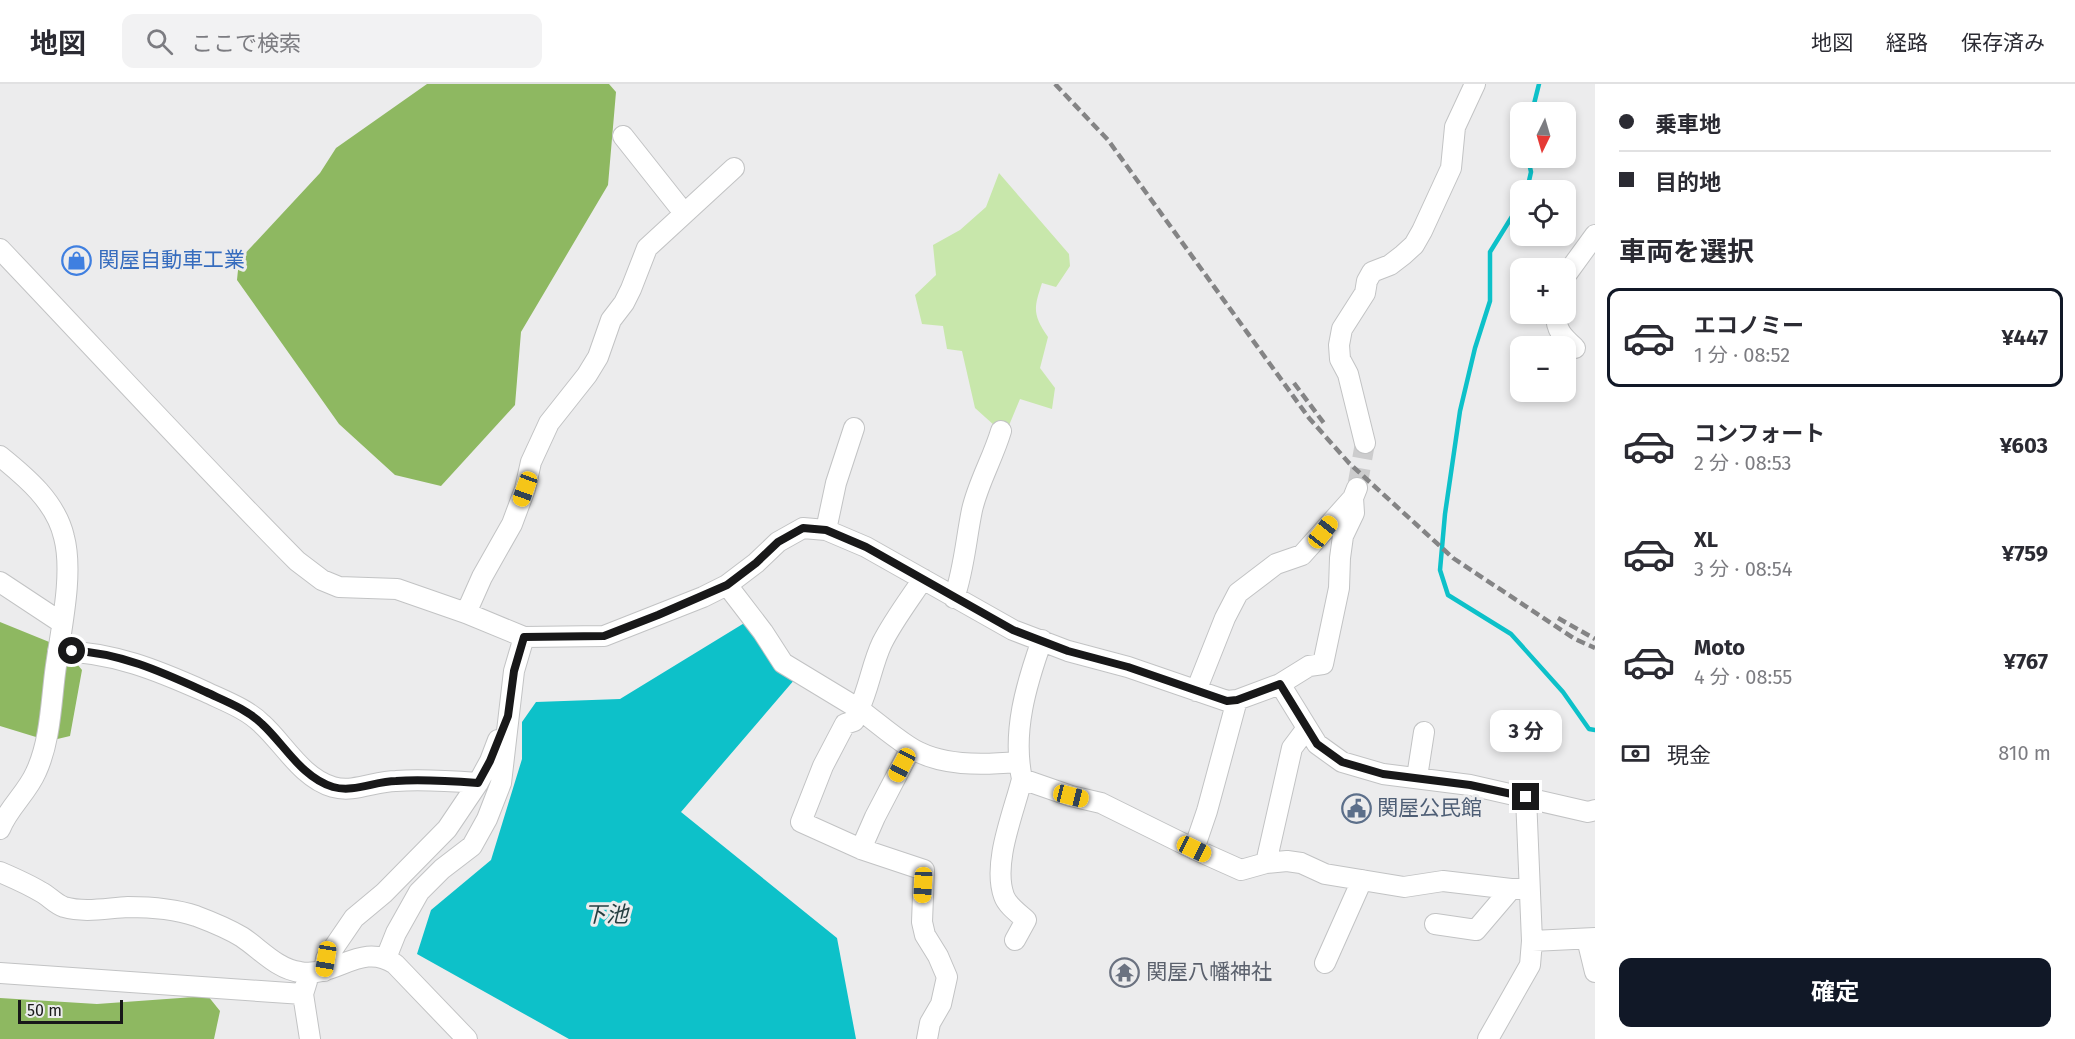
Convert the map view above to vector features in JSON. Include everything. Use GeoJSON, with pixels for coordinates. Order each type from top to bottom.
{"type":"FeatureCollection","features":[{"type":"Feature","properties":{"kind":"street"},"geometry":{"type":"LineString","coordinates":[[1365,443],[1348,374],[1340,359],[1339,345],[1342,329],[1365,293],[1367,281],[1372,272],[1390,265],[1403,255],[1414,245],[1422,231],[1451,168],[1455,127],[1474,84]]}},
{"type":"Feature","properties":{"kind":"street"},"geometry":{"type":"LineString","coordinates":[[623,136],[684,213]]}},
{"type":"Feature","properties":{"kind":"street"},"geometry":{"type":"LineString","coordinates":[[466,613],[482,577],[512,524],[525,489],[531,462],[549,423],[588,375],[598,357],[610,320],[624,303],[647,248],[734,168]]}},
{"type":"Feature","properties":{"kind":"street"},"geometry":{"type":"LineString","coordinates":[[1576,261],[1595,235]]}},
{"type":"Feature","properties":{"kind":"street"},"geometry":{"type":"LineString","coordinates":[[0,249],[65,316],[126,385],[297,561],[322,580],[339,587],[397,589],[466,613],[524,637],[604,636],[703,597],[727,585],[756,563],[778,542],[803,528],[826,530],[866,547],[1013,630],[1068,651],[1128,667],[1196,691],[1227,701],[1237,700],[1280,684],[1309,666],[1323,664],[1339,588],[1343,536],[1354,513],[1355,493],[1316,542],[1302,555],[1276,564],[1238,593],[1225,618],[1196,691]]}},
{"type":"Feature","properties":{"kind":"street"},"geometry":{"type":"LineString","coordinates":[[826,530],[836,483],[854,428]]}},
{"type":"Feature","properties":{"kind":"street"},"geometry":{"type":"LineString","coordinates":[[954,598],[961,575],[972,509],[1001,431]]}},
{"type":"Feature","properties":{"kind":"street"},"geometry":{"type":"LineString","coordinates":[[0,456],[34,486],[52,509],[64,536],[67,563],[62,622],[43,753],[29,784],[10,810],[0,830]]}},
{"type":"Feature","properties":{"kind":"street"},"geometry":{"type":"LineString","coordinates":[[922,579],[883,641],[874,663],[866,695],[854,721],[845,724],[823,766],[801,822],[861,849],[924,870],[922,922],[925,935],[938,956],[946,977],[941,1004],[930,1023],[927,1039]]}},
{"type":"Feature","properties":{"kind":"street"},"geometry":{"type":"LineString","coordinates":[[0,582],[62,622]]}},
{"type":"Feature","properties":{"kind":"street"},"geometry":{"type":"LineString","coordinates":[[727,585],[783,663],[859,709],[911,748],[933,757],[954,762],[1020,770],[1071,796],[1101,803],[1164,836],[1241,870],[1266,863],[1301,862],[1325,874],[1404,887],[1443,881],[1520,890]]}},
{"type":"Feature","properties":{"kind":"street"},"geometry":{"type":"LineString","coordinates":[[386,958],[396,933],[419,892],[442,869],[472,846],[487,819],[501,783],[514,671],[524,637]]}},
{"type":"Feature","properties":{"kind":"street"},"geometry":{"type":"LineString","coordinates":[[1015,940],[1026,920],[1004,898],[1001,883],[1002,861],[1020,770],[1021,714],[1029,679],[1042,640]]}},
{"type":"Feature","properties":{"kind":"street"},"geometry":{"type":"LineString","coordinates":[[58,651],[86,651],[115,657],[153,669],[232,704],[260,722],[296,761],[317,779],[332,787],[348,789],[393,781],[478,783]]}},
{"type":"Feature","properties":{"kind":"street"},"geometry":{"type":"LineString","coordinates":[[1280,684],[1317,744],[1342,762],[1383,774],[1470,785],[1588,812],[1595,810]]}},
{"type":"Feature","properties":{"kind":"street"},"geometry":{"type":"LineString","coordinates":[[1194,849],[1207,811],[1237,700]]}},
{"type":"Feature","properties":{"kind":"street"},"geometry":{"type":"LineString","coordinates":[[310,1039],[303,994],[354,918],[384,893],[447,829],[490,761],[508,716]]}},
{"type":"Feature","properties":{"kind":"street"},"geometry":{"type":"LineString","coordinates":[[1266,863],[1292,748],[1307,728]]}},
{"type":"Feature","properties":{"kind":"street"},"geometry":{"type":"LineString","coordinates":[[1417,777],[1424,732]]}},
{"type":"Feature","properties":{"kind":"street"},"geometry":{"type":"LineString","coordinates":[[861,849],[911,748]]}},
{"type":"Feature","properties":{"kind":"street"},"geometry":{"type":"LineString","coordinates":[[1488,1039],[1530,965],[1532,941],[1520,890],[1526,797]]}},
{"type":"Feature","properties":{"kind":"street"},"geometry":{"type":"LineString","coordinates":[[0,872],[28,885],[64,907],[94,910],[146,908],[192,915],[215,923],[241,937],[282,966],[298,972],[317,972],[364,956],[376,955],[386,958],[395,964],[467,1039]]}},
{"type":"Feature","properties":{"kind":"street"},"geometry":{"type":"LineString","coordinates":[[1324,963],[1362,880]]}},
{"type":"Feature","properties":{"kind":"street"},"geometry":{"type":"LineString","coordinates":[[1436,924],[1476,930],[1520,890]]}},
{"type":"Feature","properties":{"kind":"street"},"geometry":{"type":"LineString","coordinates":[[1532,941],[1591,939],[1595,972]]}},
{"type":"Feature","properties":{"kind":"street"},"geometry":{"type":"LineString","coordinates":[[0,973],[303,994]]}},
{"type":"Feature","properties":{"kind":"green space"},"geometry":{"type":"Polygon","coordinates":[[[427,84],[609,84],[616,92],[608,185],[521,332],[515,405],[441,486],[395,475],[339,424],[237,280],[239,260],[320,173],[336,148],[427,84]]]}},
{"type":"Feature","properties":{"kind":"green space"},"geometry":{"type":"Polygon","coordinates":[[[999,173],[1069,254],[1070,266],[1056,287],[1042,283],[1036,305],[1039,322],[1048,337],[1040,368],[1055,388],[1052,409],[1020,399],[1005,435],[975,408],[962,351],[947,349],[943,326],[922,324],[915,295],[936,275],[933,245],[960,230],[986,207],[999,173]]]}},
{"type":"Feature","properties":{"kind":"green space"},"geometry":{"type":"Polygon","coordinates":[[[0,622],[64,648],[82,670],[70,736],[49,741],[0,726],[0,622]]]}},
{"type":"Feature","properties":{"kind":"green space"},"geometry":{"type":"Polygon","coordinates":[[[208,996],[220,1011],[214,1039],[0,1039],[0,998],[97,1004],[208,996]]]}},
{"type":"Feature","properties":{"kind":"water","name":"下池"},"geometry":{"type":"Polygon","coordinates":[[[746,622],[795,679],[681,812],[837,938],[856,1039],[569,1039],[417,954],[431,910],[491,860],[522,759],[522,722],[536,702],[620,699],[746,622]]]}},
{"type":"Feature","properties":{"kind":"waterway"},"geometry":{"type":"LineString","coordinates":[[1534,102],[1539,84]]}},
{"type":"Feature","properties":{"kind":"waterway"},"geometry":{"type":"LineString","coordinates":[[1529,180],[1530,168]]}},
{"type":"Feature","properties":{"kind":"waterway"},"geometry":{"type":"LineString","coordinates":[[1510,220],[1490,252],[1490,301],[1475,348],[1460,411],[1445,514],[1440,570],[1448,595],[1511,634],[1563,692],[1589,729],[1595,730]]}},
{"type":"Feature","properties":{"kind":"tunnel"},"geometry":{"type":"LineString","coordinates":[[1357,488],[1365,443]]}},
{"type":"Feature","properties":{"kind":"railway"},"geometry":{"type":"LineString","coordinates":[[1055,84],[1108,140],[1309,418],[1349,463],[1453,558],[1575,639],[1595,648]]}},
{"type":"Feature","properties":{"kind":"railway"},"geometry":{"type":"LineString","coordinates":[[1294,383],[1326,426]]}},
{"type":"Feature","properties":{"kind":"railway"},"geometry":{"type":"LineString","coordinates":[[1558,618],[1595,639]]}},
{"type":"Feature","properties":{"kind":"place","name":"関屋自動車工業"},"geometry":{"type":"Point","coordinates":[77,260]}},
{"type":"Feature","properties":{"kind":"place","name":"関屋公民館"},"geometry":{"type":"Point","coordinates":[1356,808]}},
{"type":"Feature","properties":{"kind":"place","name":"関屋八幡神社"},"geometry":{"type":"Point","coordinates":[1125,972]}},
{"type":"Feature","properties":{"kind":"route"},"geometry":{"type":"LineString","coordinates":[[72,651],[86,651],[115,657],[153,669],[232,704],[260,722],[296,761],[317,779],[332,787],[348,789],[393,781],[478,783],[490,761],[508,716],[514,671],[524,637],[604,636],[703,597],[727,585],[756,563],[778,542],[803,528],[826,530],[866,547],[1013,630],[1068,651],[1128,667],[1227,701],[1237,700],[1280,684],[1317,744],[1342,762],[1383,774],[1470,785],[1526,797]]}}]}
